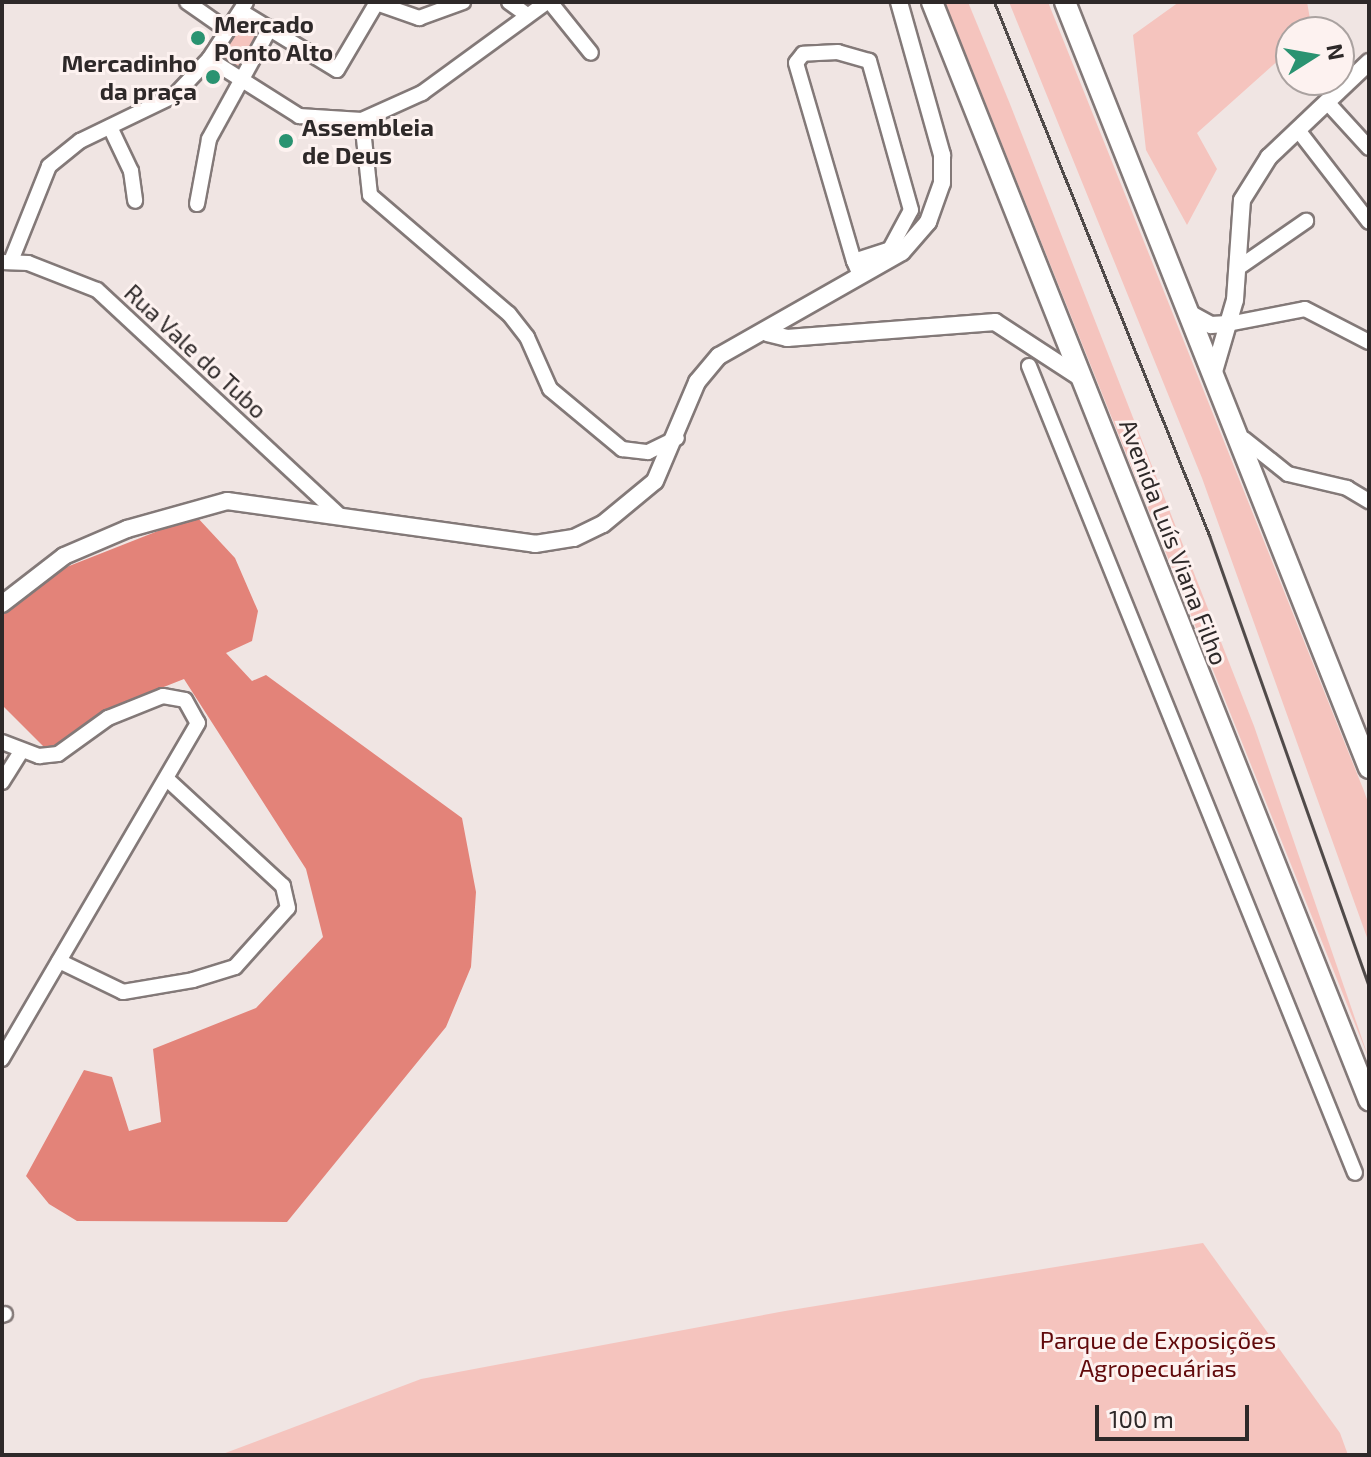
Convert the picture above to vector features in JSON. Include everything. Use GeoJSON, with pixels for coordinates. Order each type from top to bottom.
{"type":"FeatureCollection","features":[{"type":"Feature","properties":{"kind":"highway","name":"Avenida Luís Viana Filho"},"geometry":{"type":"LineString","coordinates":[[932,2],[1369,1100]]}},
{"type":"Feature","properties":{"kind":"highway"},"geometry":{"type":"LineString","coordinates":[[1065,2],[1369,768]]}},
{"type":"Feature","properties":{"kind":"main road"},"geometry":{"type":"LineString","coordinates":[[767,333],[769,325],[857,268],[902,252],[921,234],[942,183],[935,119],[899,2]]}},
{"type":"Feature","properties":{"kind":"main road"},"geometry":{"type":"LineString","coordinates":[[1213,375],[1228,324],[1238,268],[1242,200],[1269,157],[1369,62]]}},
{"type":"Feature","properties":{"kind":"main road"},"geometry":{"type":"LineString","coordinates":[[1189,313],[1211,325],[1228,324]]}},
{"type":"Feature","properties":{"kind":"main road"},"geometry":{"type":"LineString","coordinates":[[2,604],[64,556],[127,529],[202,506],[242,501],[535,544],[562,541],[603,524],[644,495],[677,438],[708,366],[767,333],[787,338],[995,322],[1081,378]]}},
{"type":"Feature","properties":{"kind":"street"},"geometry":{"type":"LineString","coordinates":[[187,2],[227,30]]}},
{"type":"Feature","properties":{"kind":"street"},"geometry":{"type":"LineString","coordinates":[[7,262],[49,166],[80,141],[169,100],[209,59],[244,7],[270,28],[337,70],[377,2],[419,18],[463,2]]}},
{"type":"Feature","properties":{"kind":"street"},"geometry":{"type":"LineString","coordinates":[[209,59],[299,116],[362,120],[422,93],[518,6],[548,2],[591,53]]}},
{"type":"Feature","properties":{"kind":"street"},"geometry":{"type":"LineString","coordinates":[[197,204],[209,139],[239,79],[270,28]]}},
{"type":"Feature","properties":{"kind":"street"},"geometry":{"type":"LineString","coordinates":[[838,52],[869,61],[911,210],[890,249],[857,268],[796,63],[803,54],[838,52]]}},
{"type":"Feature","properties":{"kind":"street"},"geometry":{"type":"LineString","coordinates":[[1327,102],[1369,148]]}},
{"type":"Feature","properties":{"kind":"street"},"geometry":{"type":"LineString","coordinates":[[362,120],[370,195],[509,314],[527,337],[550,389],[622,449],[648,452],[677,438]]}},
{"type":"Feature","properties":{"kind":"street"},"geometry":{"type":"LineString","coordinates":[[110,127],[131,171],[135,201]]}},
{"type":"Feature","properties":{"kind":"street"},"geometry":{"type":"LineString","coordinates":[[1298,130],[1369,222]]}},
{"type":"Feature","properties":{"kind":"street"},"geometry":{"type":"LineString","coordinates":[[1238,268],[1306,221]]}},
{"type":"Feature","properties":{"kind":"street","name":"Rua Vale do Tubo"},"geometry":{"type":"LineString","coordinates":[[7,262],[97,290],[337,513]]}},
{"type":"Feature","properties":{"kind":"street"},"geometry":{"type":"LineString","coordinates":[[1228,324],[1305,309],[1369,342]]}},
{"type":"Feature","properties":{"kind":"street"},"geometry":{"type":"LineString","coordinates":[[1036,347],[1032,370],[1112,580],[1355,1173]]}},
{"type":"Feature","properties":{"kind":"street"},"geometry":{"type":"LineString","coordinates":[[1228,416],[1254,452],[1288,474],[1347,488],[1369,501]]}},
{"type":"Feature","properties":{"kind":"street"},"geometry":{"type":"LineString","coordinates":[[1261,499],[1269,480],[1288,474]]}},
{"type":"Feature","properties":{"kind":"street"},"geometry":{"type":"LineString","coordinates":[[2,742],[21,751],[58,754],[116,713],[174,695],[185,700],[198,723],[2,1059]]}},
{"type":"Feature","properties":{"kind":"street"},"geometry":{"type":"LineString","coordinates":[[2,782],[21,751]]}},
{"type":"Feature","properties":{"kind":"street"},"geometry":{"type":"LineString","coordinates":[[59,961],[123,992],[193,980],[235,967],[288,908],[283,886],[167,779]]}},
{"type":"Feature","properties":{"kind":"green space"},"geometry":{"type":"Polygon","coordinates":[[[945,2],[968,2],[1010,104],[1254,726],[1369,1059],[945,2]]]}},
{"type":"Feature","properties":{"kind":"green space"},"geometry":{"type":"Polygon","coordinates":[[[1009,2],[1048,2],[1364,791],[1369,805],[1369,943],[1202,478],[1009,2]]]}},
{"type":"Feature","properties":{"kind":"green space"},"geometry":{"type":"Polygon","coordinates":[[[1179,2],[1307,2],[1310,16],[1275,16],[1275,63],[1197,133],[1217,169],[1187,225],[1146,150],[1133,35],[1179,2]]]}},
{"type":"Feature","properties":{"kind":"green space"},"geometry":{"type":"Polygon","coordinates":[[[242,16],[264,30],[240,69],[218,55],[242,16]]]}},
{"type":"Feature","properties":{"kind":"green space","name":"Parque de Exposições Agropecuárias"},"geometry":{"type":"Polygon","coordinates":[[[1203,1243],[1340,1433],[1348,1455],[220,1455],[421,1379],[785,1311],[1203,1243]]]}},
{"type":"Feature","properties":{"kind":"shaded area"},"geometry":{"type":"Polygon","coordinates":[[[196,516],[235,558],[258,611],[252,641],[226,653],[252,681],[266,675],[462,818],[476,892],[471,967],[446,1027],[287,1222],[77,1221],[49,1204],[26,1176],[84,1070],[112,1077],[129,1131],[161,1122],[153,1049],[256,1008],[323,937],[306,869],[184,679],[108,709],[57,745],[44,747],[2,705],[2,614],[64,568],[196,516]]]}},
{"type":"Feature","properties":{"kind":"railway"},"geometry":{"type":"LineString","coordinates":[[994,2],[1209,535],[1369,986]]}},
{"type":"Feature","properties":{"kind":"place","name":"Mercado Ponto Alto"},"geometry":{"type":"Point","coordinates":[198,38]}},
{"type":"Feature","properties":{"kind":"place","name":"Mercadinho da praça"},"geometry":{"type":"Point","coordinates":[213,77]}},
{"type":"Feature","properties":{"kind":"place","name":"Assembleia de Deus"},"geometry":{"type":"Point","coordinates":[286,141]}}]}
